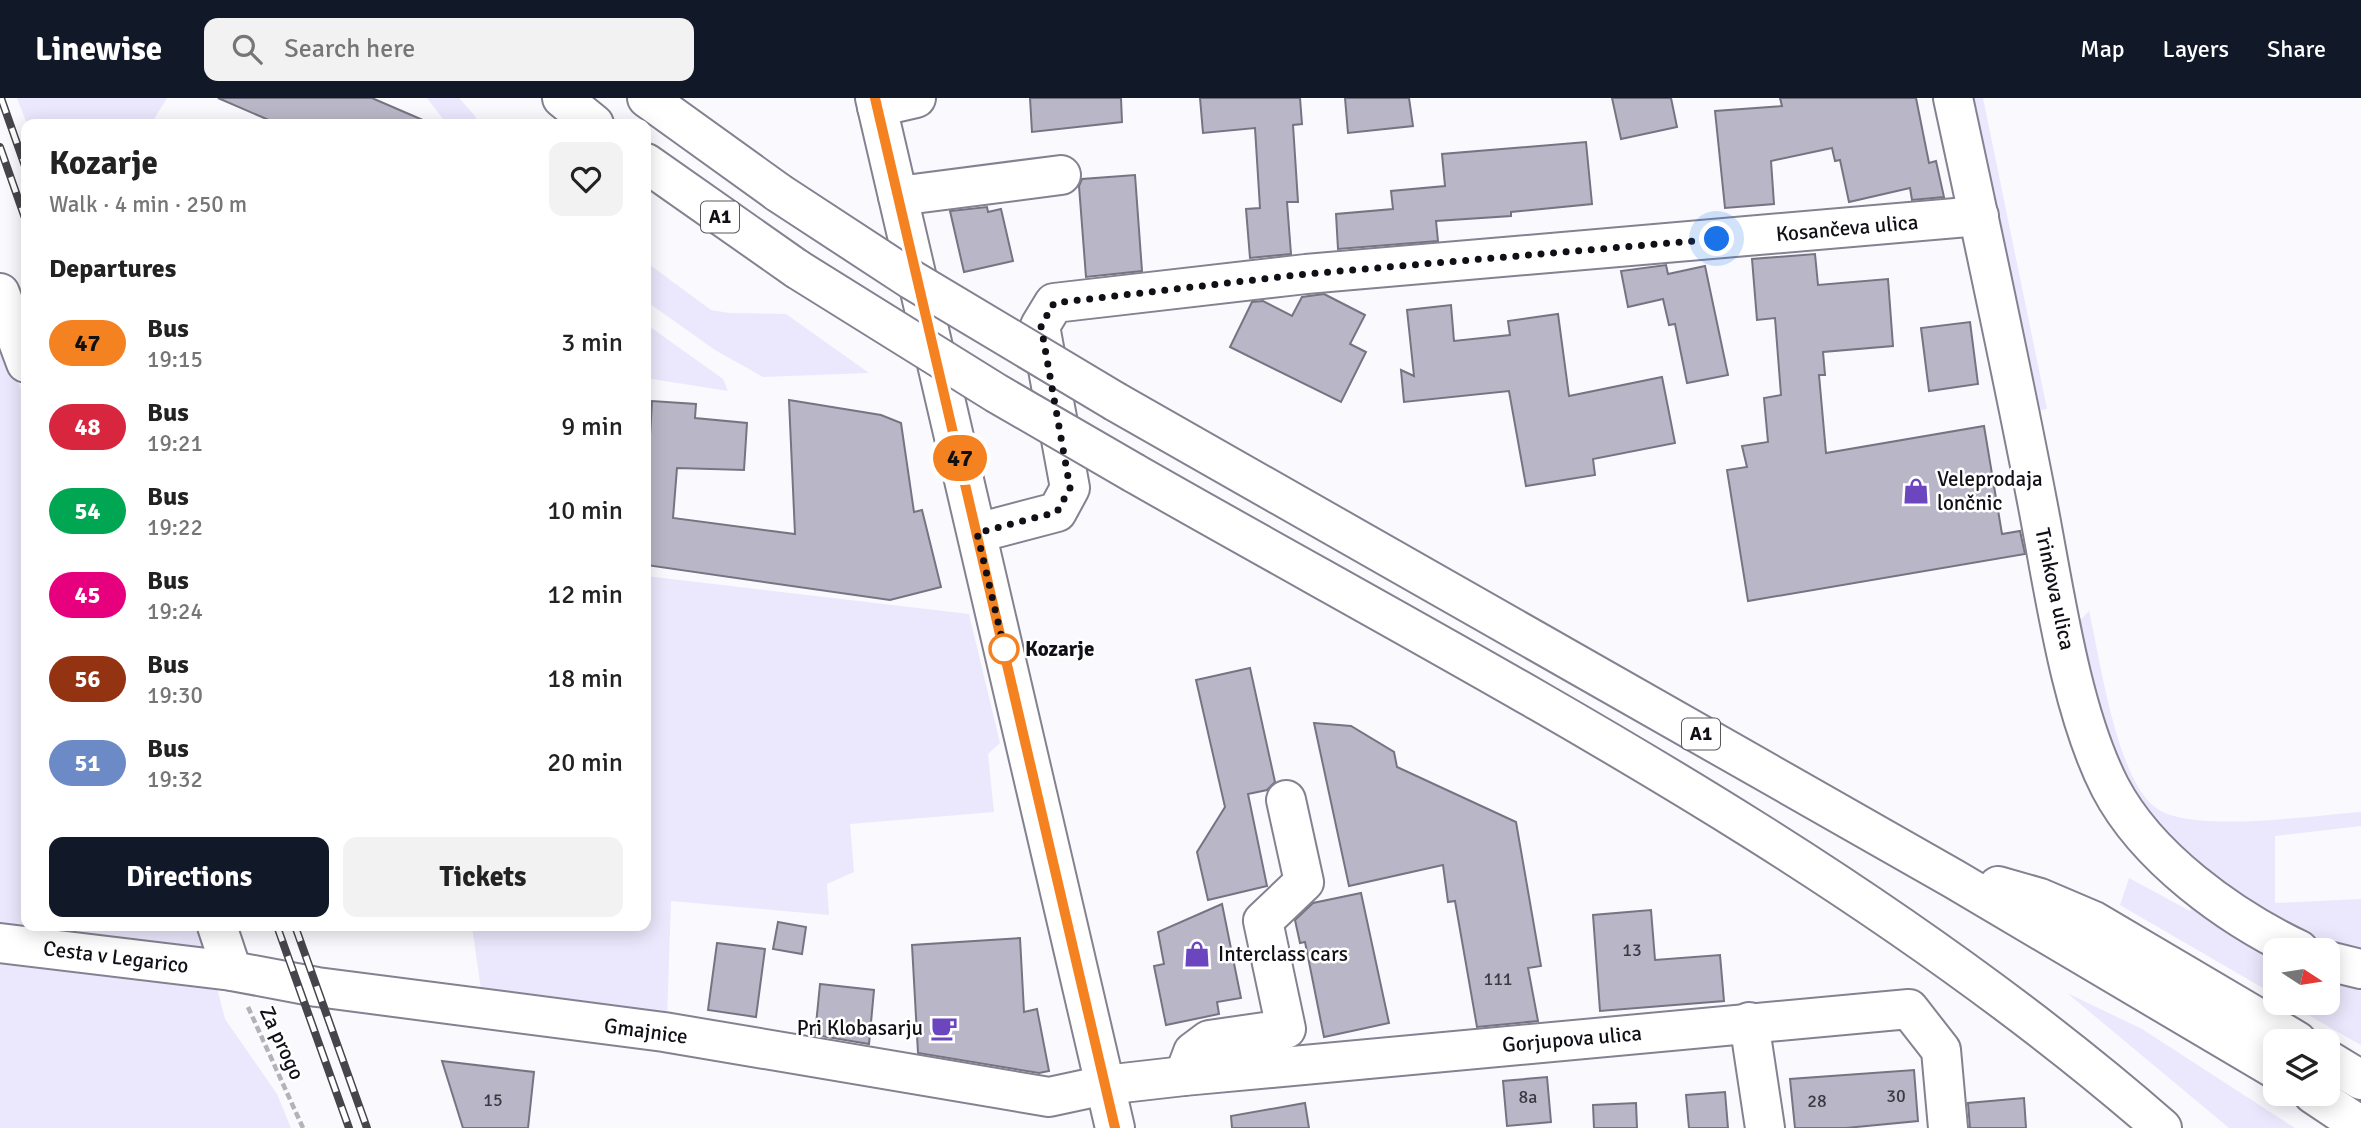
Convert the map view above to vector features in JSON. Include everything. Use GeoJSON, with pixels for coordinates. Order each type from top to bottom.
{"type":"FeatureCollection","features":[{"type":"Feature","properties":{"kind":"main road"},"geometry":{"type":"LineString","coordinates":[[562,98],[588,119]]}},
{"type":"Feature","properties":{"kind":"main road","name":"A1"},"geometry":{"type":"LineString","coordinates":[[647,98],[779,193],[912,280],[1116,402],[1955,879],[2263,1062]]}},
{"type":"Feature","properties":{"kind":"main road"},"geometry":{"type":"LineString","coordinates":[[916,98],[876,102],[1115,1128]]}},
{"type":"Feature","properties":{"kind":"main road","name":"Trinkova ulica"},"geometry":{"type":"LineString","coordinates":[[1953,98],[2062,628],[2087,730],[2111,788],[2152,844],[2201,890],[2257,930],[2274,938]]}},
{"type":"Feature","properties":{"kind":"main road","name":"A1"},"geometry":{"type":"LineString","coordinates":[[651,167],[797,269],[1134,474],[1734,817],[1930,945],[2115,1087],[2162,1128]]}},
{"type":"Feature","properties":{"kind":"main road"},"geometry":{"type":"LineString","coordinates":[[898,196],[1061,175]]}},
{"type":"Feature","properties":{"kind":"main road","name":"Kosančeva ulica"},"geometry":{"type":"LineString","coordinates":[[977,533],[1057,512],[1070,488],[1041,326],[1054,303],[1306,274],[1979,216]]}},
{"type":"Feature","properties":{"kind":"main road"},"geometry":{"type":"LineString","coordinates":[[0,293],[21,350]]}},
{"type":"Feature","properties":{"kind":"main road"},"geometry":{"type":"LineString","coordinates":[[1184,1076],[1193,1052],[1209,1040],[1286,1029],[1263,921],[1304,882],[1286,800]]}},
{"type":"Feature","properties":{"kind":"main road"},"geometry":{"type":"LineString","coordinates":[[1955,879],[2015,890],[2094,921],[2277,1029]]}},
{"type":"Feature","properties":{"kind":"main road"},"geometry":{"type":"LineString","coordinates":[[219,931],[232,971]]}},
{"type":"Feature","properties":{"kind":"main road","name":"Cesta v Legarico"},"geometry":{"type":"LineString","coordinates":[[0,943],[232,971]]}},
{"type":"Feature","properties":{"kind":"main road"},"geometry":{"type":"LineString","coordinates":[[2340,964],[2361,969]]}},
{"type":"Feature","properties":{"kind":"main road","name":"Gmajnice"},"geometry":{"type":"LineString","coordinates":[[232,971],[395,998],[664,1032],[1049,1097],[1105,1085]]}},
{"type":"Feature","properties":{"kind":"main road","name":"Gorjupova ulica"},"geometry":{"type":"LineString","coordinates":[[1105,1085],[1749,1022],[1909,1009],[1941,1049],[1948,1128]]}},
{"type":"Feature","properties":{"kind":"main road"},"geometry":{"type":"LineString","coordinates":[[1749,1022],[1765,1128]]}},
{"type":"Feature","properties":{"kind":"main road"},"geometry":{"type":"LineString","coordinates":[[2340,1067],[2361,1080]]}},
{"type":"Feature","properties":{"kind":"main road"},"geometry":{"type":"LineString","coordinates":[[2331,1106],[2361,1126]]}},
{"type":"Feature","properties":{"kind":"path","name":"Za progo"},"geometry":{"type":"LineString","coordinates":[[232,971],[303,1128]]}},
{"type":"Feature","properties":{"kind":"shaded area"},"geometry":{"type":"Polygon","coordinates":[[[17,98],[167,98],[154,119],[25,119],[17,98]]]}},
{"type":"Feature","properties":{"kind":"shaded area"},"geometry":{"type":"Polygon","coordinates":[[[427,98],[459,98],[476,119],[443,119],[427,98]]]}},
{"type":"Feature","properties":{"kind":"shaded area"},"geometry":{"type":"Polygon","coordinates":[[[1964,98],[1983,98],[2047,409],[2032,412],[1964,98]]]}},
{"type":"Feature","properties":{"kind":"shaded area"},"geometry":{"type":"Polygon","coordinates":[[[651,266],[711,310],[786,314],[869,373],[763,377],[715,350],[651,305],[651,266]]]}},
{"type":"Feature","properties":{"kind":"shaded area"},"geometry":{"type":"Polygon","coordinates":[[[651,328],[723,379],[728,391],[651,379],[651,328]]]}},
{"type":"Feature","properties":{"kind":"shaded area"},"geometry":{"type":"Polygon","coordinates":[[[0,333],[21,390],[21,931],[207,931],[212,948],[200,961],[0,935],[0,333]]]}},
{"type":"Feature","properties":{"kind":"shaded area"},"geometry":{"type":"Polygon","coordinates":[[[651,577],[969,614],[1000,743],[988,754],[994,812],[850,824],[854,872],[827,884],[829,915],[671,901],[667,1021],[482,997],[473,931],[651,931],[651,577]]]}},
{"type":"Feature","properties":{"kind":"shaded area"},"geometry":{"type":"Polygon","coordinates":[[[2089,611],[2112,719],[2121,748],[2144,796],[2159,810],[2177,817],[2228,822],[2361,812],[2361,826],[2275,836],[2275,903],[2361,899],[2361,957],[2340,952],[2340,938],[2299,938],[2204,880],[2119,780],[2074,627],[2089,611]]]}},
{"type":"Feature","properties":{"kind":"shaded area"},"geometry":{"type":"Polygon","coordinates":[[[2129,878],[2190,911],[2196,900],[2263,944],[2263,988],[2120,905],[2129,878]]]}},
{"type":"Feature","properties":{"kind":"shaded area"},"geometry":{"type":"Polygon","coordinates":[[[0,949],[216,984],[225,1019],[277,1094],[291,1128],[0,1128],[0,949]]]}},
{"type":"Feature","properties":{"kind":"shaded area"},"geometry":{"type":"Polygon","coordinates":[[[2340,977],[2361,981],[2361,1045],[2340,1033],[2340,1029],[2333,1029],[2308,1015],[2340,1015],[2340,977]]]}},
{"type":"Feature","properties":{"kind":"shaded area"},"geometry":{"type":"Polygon","coordinates":[[[2067,993],[2142,1029],[2295,1128],[2229,1128],[2067,993]]]}},
{"type":"Feature","properties":{"kind":"building"},"geometry":{"type":"Polygon","coordinates":[[[218,98],[372,98],[420,119],[266,119],[218,98]]]}},
{"type":"Feature","properties":{"kind":"building"},"geometry":{"type":"Polygon","coordinates":[[[1030,98],[1121,98],[1122,122],[1032,132],[1030,98]]]}},
{"type":"Feature","properties":{"kind":"building"},"geometry":{"type":"Polygon","coordinates":[[[1200,98],[1300,98],[1302,124],[1293,125],[1298,202],[1287,202],[1291,254],[1250,258],[1246,209],[1260,208],[1255,128],[1203,133],[1200,98]]]}},
{"type":"Feature","properties":{"kind":"building"},"geometry":{"type":"Polygon","coordinates":[[[1345,98],[1409,98],[1413,126],[1348,133],[1345,98]]]}},
{"type":"Feature","properties":{"kind":"building"},"geometry":{"type":"Polygon","coordinates":[[[1612,98],[1671,98],[1677,127],[1621,139],[1612,98]]]}},
{"type":"Feature","properties":{"kind":"building"},"geometry":{"type":"Polygon","coordinates":[[[1780,98],[1916,98],[1929,163],[1936,161],[1944,197],[1912,200],[1910,188],[1849,202],[1840,160],[1835,161],[1832,148],[1771,161],[1774,204],[1725,208],[1715,111],[1782,106],[1780,98]]]}},
{"type":"Feature","properties":{"kind":"building"},"geometry":{"type":"Polygon","coordinates":[[[1586,142],[1592,204],[1511,212],[1511,216],[1436,221],[1438,241],[1338,249],[1336,214],[1393,209],[1391,191],[1445,186],[1442,154],[1586,142]]]}},
{"type":"Feature","properties":{"kind":"building"},"geometry":{"type":"Polygon","coordinates":[[[1135,175],[1142,271],[1086,277],[1079,186],[1082,179],[1135,175]]]}},
{"type":"Feature","properties":{"kind":"building"},"geometry":{"type":"Polygon","coordinates":[[[987,207],[988,212],[1001,209],[1013,261],[964,272],[950,211],[987,207]]]}},
{"type":"Feature","properties":{"kind":"building"},"geometry":{"type":"Polygon","coordinates":[[[1815,254],[1818,285],[1888,279],[1893,346],[1823,352],[1825,375],[1819,375],[1826,453],[1984,426],[2002,534],[2020,531],[2025,554],[1748,601],[1727,470],[1747,467],[1742,446],[1768,442],[1764,398],[1781,395],[1775,318],[1757,320],[1752,259],[1815,254]]]}},
{"type":"Feature","properties":{"kind":"building"},"geometry":{"type":"Polygon","coordinates":[[[1666,265],[1668,274],[1705,266],[1728,375],[1687,383],[1675,324],[1669,325],[1663,299],[1628,307],[1621,271],[1666,265]]]}},
{"type":"Feature","properties":{"kind":"building"},"geometry":{"type":"Polygon","coordinates":[[[1324,294],[1365,315],[1350,344],[1366,352],[1341,402],[1230,347],[1252,302],[1263,301],[1292,316],[1302,297],[1324,294]]]}},
{"type":"Feature","properties":{"kind":"building"},"geometry":{"type":"Polygon","coordinates":[[[1451,305],[1454,341],[1510,335],[1508,321],[1558,314],[1569,396],[1662,377],[1675,443],[1593,459],[1595,475],[1526,486],[1509,391],[1404,402],[1401,370],[1414,376],[1407,310],[1451,305]]]}},
{"type":"Feature","properties":{"kind":"building"},"geometry":{"type":"Polygon","coordinates":[[[1970,322],[1978,384],[1929,391],[1921,328],[1970,322]]]}},
{"type":"Feature","properties":{"kind":"building"},"geometry":{"type":"Polygon","coordinates":[[[789,400],[881,415],[901,423],[914,512],[922,510],[941,587],[890,600],[651,566],[652,401],[696,404],[695,418],[747,423],[744,470],[677,468],[673,518],[795,534],[789,400]]]}},
{"type":"Feature","properties":{"kind":"building"},"geometry":{"type":"Polygon","coordinates":[[[1250,668],[1275,782],[1267,790],[1248,794],[1267,886],[1208,900],[1197,852],[1225,807],[1196,680],[1250,668]]]}},
{"type":"Feature","properties":{"kind":"building"},"geometry":{"type":"Polygon","coordinates":[[[1314,723],[1351,726],[1394,752],[1397,767],[1516,822],[1541,966],[1528,968],[1538,1021],[1477,1027],[1455,901],[1448,902],[1443,865],[1349,886],[1314,723]]]}},
{"type":"Feature","properties":{"kind":"building"},"geometry":{"type":"Polygon","coordinates":[[[1361,893],[1389,1023],[1324,1037],[1305,942],[1300,943],[1295,920],[1313,903],[1361,893]]]}},
{"type":"Feature","properties":{"kind":"building"},"geometry":{"type":"Polygon","coordinates":[[[1222,904],[1241,998],[1217,1002],[1219,1014],[1166,1025],[1154,966],[1164,964],[1158,932],[1222,904]]]}},
{"type":"Feature","properties":{"kind":"building"},"geometry":{"type":"Polygon","coordinates":[[[1651,910],[1655,960],[1720,955],[1724,1001],[1600,1011],[1593,915],[1651,910]]]}},
{"type":"Feature","properties":{"kind":"building"},"geometry":{"type":"Polygon","coordinates":[[[778,922],[806,927],[802,954],[773,949],[778,922]]]}},
{"type":"Feature","properties":{"kind":"building","name":"Pri Klobasarju"},"geometry":{"type":"Polygon","coordinates":[[[1020,938],[1024,1012],[1037,1009],[1049,1071],[1039,1073],[918,1053],[912,945],[1020,938]]]}},
{"type":"Feature","properties":{"kind":"building"},"geometry":{"type":"Polygon","coordinates":[[[717,943],[765,949],[756,1017],[708,1010],[717,943]]]}},
{"type":"Feature","properties":{"kind":"building"},"geometry":{"type":"Polygon","coordinates":[[[820,984],[874,990],[869,1044],[815,1035],[820,984]]]}},
{"type":"Feature","properties":{"kind":"building"},"geometry":{"type":"Polygon","coordinates":[[[442,1061],[534,1072],[528,1128],[463,1128],[442,1061]]]}},
{"type":"Feature","properties":{"kind":"building"},"geometry":{"type":"Polygon","coordinates":[[[1914,1070],[1918,1121],[1846,1128],[1795,1128],[1790,1079],[1914,1070]]]}},
{"type":"Feature","properties":{"kind":"building"},"geometry":{"type":"Polygon","coordinates":[[[1547,1077],[1551,1122],[1507,1126],[1503,1081],[1547,1077]]]}},
{"type":"Feature","properties":{"kind":"building"},"geometry":{"type":"Polygon","coordinates":[[[1725,1092],[1728,1128],[1689,1128],[1686,1095],[1725,1092]]]}},
{"type":"Feature","properties":{"kind":"building"},"geometry":{"type":"Polygon","coordinates":[[[2024,1098],[2026,1128],[1970,1128],[1968,1103],[2024,1098]]]}},
{"type":"Feature","properties":{"kind":"building"},"geometry":{"type":"Polygon","coordinates":[[[1305,1103],[1309,1128],[1232,1128],[1231,1116],[1305,1103]]]}},
{"type":"Feature","properties":{"kind":"building"},"geometry":{"type":"Polygon","coordinates":[[[1636,1103],[1637,1128],[1594,1128],[1593,1105],[1636,1103]]]}},
{"type":"Feature","properties":{"kind":"railway"},"geometry":{"type":"LineString","coordinates":[[1,98],[21,155]]}},
{"type":"Feature","properties":{"kind":"railway"},"geometry":{"type":"LineString","coordinates":[[0,147],[21,207]]}},
{"type":"Feature","properties":{"kind":"railway"},"geometry":{"type":"LineString","coordinates":[[279,931],[349,1128]]}},
{"type":"Feature","properties":{"kind":"railway"},"geometry":{"type":"LineString","coordinates":[[297,931],[367,1128]]}},
{"type":"Feature","properties":{"kind":"bus line","name":"47"},"geometry":{"type":"LineString","coordinates":[[875,98],[1115,1128]]}},
{"type":"Feature","properties":{"kind":"place","name":"Veleprodaja lončnic"},"geometry":{"type":"Point","coordinates":[1916,491]}},
{"type":"Feature","properties":{"kind":"place","name":"Kozarje"},"geometry":{"type":"Point","coordinates":[1004,649]}},
{"type":"Feature","properties":{"kind":"place","name":"Interclass cars"},"geometry":{"type":"Point","coordinates":[1197,954]}},
{"type":"Feature","properties":{"kind":"place","name":"Pri Klobasarju"},"geometry":{"type":"Point","coordinates":[944,1028]}},
{"type":"Feature","properties":{"kind":"route"},"geometry":{"type":"LineString","coordinates":[[1004,649],[1007,660],[977,533],[1057,512],[1070,488],[1041,326],[1054,303],[1069,299],[1306,274],[1717,239]]}}]}
